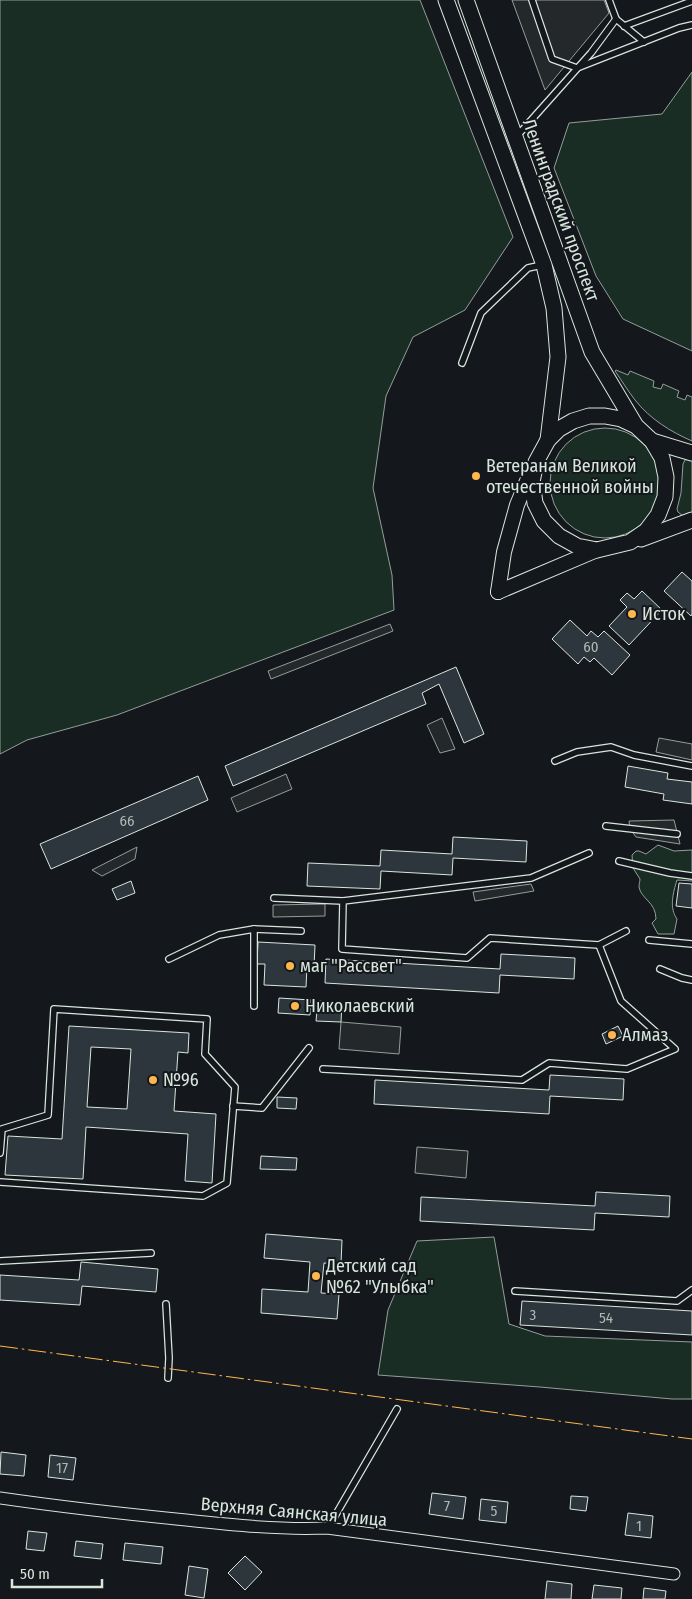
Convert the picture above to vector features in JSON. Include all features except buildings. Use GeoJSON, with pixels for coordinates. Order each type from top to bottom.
{"type":"FeatureCollection","features":[{"type":"Feature","properties":{"kind":"main road","name":"Ленинградский проспект"},"geometry":{"type":"LineString","coordinates":[[446,0],[544,265],[554,308],[558,357],[548,440]]}},
{"type":"Feature","properties":{"kind":"main road","name":"Ленинградский проспект"},"geometry":{"type":"LineString","coordinates":[[466,0],[592,352],[636,426]]}},
{"type":"Feature","properties":{"kind":"main road"},"geometry":{"type":"LineString","coordinates":[[630,542],[646,531],[658,515],[665,497],[666,477],[662,458],[652,441],[636,426],[621,419],[589,416],[573,421],[559,429],[548,440],[536,462],[532,482],[535,503],[544,521],[559,536],[577,546],[597,550],[630,542],[692,520]]}},
{"type":"Feature","properties":{"kind":"main road"},"geometry":{"type":"LineString","coordinates":[[652,441],[692,452]]}},
{"type":"Feature","properties":{"kind":"street"},"geometry":{"type":"LineString","coordinates":[[536,462],[517,505],[504,552],[498,592],[597,550]]}},
{"type":"Feature","properties":{"kind":"street","name":"Верхняя Саянская улица"},"geometry":{"type":"LineString","coordinates":[[0,1498],[109,1513],[248,1527],[328,1528],[674,1574]]}},
{"type":"Feature","properties":{"kind":"lane"},"geometry":{"type":"LineString","coordinates":[[532,0],[552,59],[577,68],[692,24]]}},
{"type":"Feature","properties":{"kind":"lane"},"geometry":{"type":"LineString","coordinates":[[609,0],[616,18],[644,42]]}},
{"type":"Feature","properties":{"kind":"lane"},"geometry":{"type":"LineString","coordinates":[[624,26],[691,3]]}},
{"type":"Feature","properties":{"kind":"lane"},"geometry":{"type":"LineString","coordinates":[[515,138],[591,53],[616,18]]}},
{"type":"Feature","properties":{"kind":"lane"},"geometry":{"type":"LineString","coordinates":[[462,364],[480,313],[528,268],[544,265]]}},
{"type":"Feature","properties":{"kind":"lane"},"geometry":{"type":"LineString","coordinates":[[555,761],[577,752],[611,747],[634,755],[692,766]]}},
{"type":"Feature","properties":{"kind":"lane"},"geometry":{"type":"LineString","coordinates":[[606,826],[677,834]]}},
{"type":"Feature","properties":{"kind":"lane"},"geometry":{"type":"LineString","coordinates":[[274,898],[343,901],[531,878],[589,853]]}},
{"type":"Feature","properties":{"kind":"lane"},"geometry":{"type":"LineString","coordinates":[[619,861],[692,876]]}},
{"type":"Feature","properties":{"kind":"lane"},"geometry":{"type":"LineString","coordinates":[[343,901],[342,949],[467,958],[490,938],[599,945],[626,931]]}},
{"type":"Feature","properties":{"kind":"lane"},"geometry":{"type":"LineString","coordinates":[[254,929],[254,1006]]}},
{"type":"Feature","properties":{"kind":"lane"},"geometry":{"type":"LineString","coordinates":[[169,959],[219,936],[254,929],[301,931]]}},
{"type":"Feature","properties":{"kind":"lane"},"geometry":{"type":"LineString","coordinates":[[649,940],[692,944]]}},
{"type":"Feature","properties":{"kind":"lane"},"geometry":{"type":"LineString","coordinates":[[323,1069],[522,1080],[549,1063],[628,1069],[675,1049],[621,1001],[599,945]]}},
{"type":"Feature","properties":{"kind":"lane"},"geometry":{"type":"LineString","coordinates":[[660,969],[692,980]]}},
{"type":"Feature","properties":{"kind":"lane"},"geometry":{"type":"LineString","coordinates":[[0,1153],[2,1129],[48,1114],[54,1009],[207,1019],[205,1054],[235,1087],[227,1183],[203,1196],[0,1182]]}},
{"type":"Feature","properties":{"kind":"lane"},"geometry":{"type":"LineString","coordinates":[[233,1106],[262,1108],[309,1048]]}},
{"type":"Feature","properties":{"kind":"lane"},"geometry":{"type":"LineString","coordinates":[[0,1261],[151,1253]]}},
{"type":"Feature","properties":{"kind":"lane"},"geometry":{"type":"LineString","coordinates":[[515,1291],[678,1301],[692,1290]]}},
{"type":"Feature","properties":{"kind":"lane"},"geometry":{"type":"LineString","coordinates":[[166,1304],[169,1358],[168,1378]]}},
{"type":"Feature","properties":{"kind":"lane"},"geometry":{"type":"LineString","coordinates":[[328,1528],[397,1409]]}},
{"type":"Feature","properties":{"kind":"green space"},"geometry":{"type":"Polygon","coordinates":[[[0,0],[420,0],[513,237],[465,310],[413,337],[386,396],[373,488],[392,575],[394,610],[117,715],[27,740],[0,754],[0,0]]]}},
{"type":"Feature","properties":{"kind":"green space"},"geometry":{"type":"Polygon","coordinates":[[[692,72],[692,351],[623,319],[596,276],[554,168],[569,123],[662,114],[692,72]]]}},
{"type":"Feature","properties":{"kind":"green space"},"geometry":{"type":"Polygon","coordinates":[[[616,370],[628,375],[630,371],[654,381],[653,387],[661,389],[663,384],[679,391],[677,397],[685,400],[687,395],[692,397],[692,441],[669,429],[647,413],[632,397],[616,370]]]}},
{"type":"Feature","properties":{"kind":"green space"},"geometry":{"type":"Polygon","coordinates":[[[605,428],[626,433],[644,444],[655,462],[660,483],[655,504],[644,522],[626,533],[605,538],[584,533],[566,522],[555,504],[550,483],[555,462],[566,444],[584,433],[605,428]]]}},
{"type":"Feature","properties":{"kind":"green space"},"geometry":{"type":"Polygon","coordinates":[[[685,460],[692,460],[692,514],[683,516],[677,509],[681,493],[683,464],[685,460]]]}},
{"type":"Feature","properties":{"kind":"green space"},"geometry":{"type":"Polygon","coordinates":[[[658,845],[674,851],[692,850],[692,881],[677,880],[674,890],[672,905],[677,919],[674,934],[658,934],[652,923],[656,919],[654,909],[642,895],[639,887],[640,879],[633,868],[632,855],[636,851],[646,854],[658,845]]]}},
{"type":"Feature","properties":{"kind":"green space"},"geometry":{"type":"Polygon","coordinates":[[[494,1237],[509,1324],[545,1336],[692,1342],[692,1399],[672,1399],[378,1375],[388,1310],[417,1241],[494,1237]]]}},
{"type":"Feature","properties":{"kind":"shaded area"},"geometry":{"type":"Polygon","coordinates":[[[512,0],[604,0],[609,13],[545,90],[512,0]]]}},
{"type":"Feature","properties":{"kind":"shaded area"},"geometry":{"type":"Polygon","coordinates":[[[390,624],[393,631],[271,679],[268,671],[390,624]]]}},
{"type":"Feature","properties":{"kind":"shaded area"},"geometry":{"type":"Polygon","coordinates":[[[442,718],[455,749],[440,753],[427,725],[442,718]]]}},
{"type":"Feature","properties":{"kind":"shaded area"},"geometry":{"type":"Polygon","coordinates":[[[659,738],[692,744],[692,760],[656,752],[659,738]]]}},
{"type":"Feature","properties":{"kind":"shaded area"},"geometry":{"type":"Polygon","coordinates":[[[286,774],[292,789],[237,812],[231,798],[286,774]]]}},
{"type":"Feature","properties":{"kind":"shaded area"},"geometry":{"type":"Polygon","coordinates":[[[674,820],[680,844],[636,837],[630,829],[629,821],[674,820]]]}},
{"type":"Feature","properties":{"kind":"shaded area"},"geometry":{"type":"Polygon","coordinates":[[[137,847],[135,859],[102,876],[92,870],[137,847]]]}},
{"type":"Feature","properties":{"kind":"shaded area"},"geometry":{"type":"Polygon","coordinates":[[[531,884],[534,891],[475,901],[473,892],[531,884]]]}},
{"type":"Feature","properties":{"kind":"shaded area"},"geometry":{"type":"Polygon","coordinates":[[[325,904],[325,916],[273,917],[273,905],[325,904]]]}},
{"type":"Feature","properties":{"kind":"shaded area"},"geometry":{"type":"Polygon","coordinates":[[[341,1022],[401,1027],[399,1054],[339,1049],[341,1022]]]}},
{"type":"Feature","properties":{"kind":"shaded area"},"geometry":{"type":"Polygon","coordinates":[[[417,1147],[468,1151],[466,1178],[415,1173],[417,1147]]]}},
{"type":"Feature","properties":{"kind":"power"},"geometry":{"type":"LineString","coordinates":[[0,1346],[692,1439]]}},
{"type":"Feature","properties":{"kind":"place","name":"Ветеранам Великой отечественной войны"},"geometry":{"type":"Point","coordinates":[476,476]}},
{"type":"Feature","properties":{"kind":"place","name":"Исток"},"geometry":{"type":"Point","coordinates":[632,614]}},
{"type":"Feature","properties":{"kind":"place","name":"маг \"Рассвет\""},"geometry":{"type":"Point","coordinates":[290,966]}},
{"type":"Feature","properties":{"kind":"place","name":"Николаевский"},"geometry":{"type":"Point","coordinates":[295,1006]}},
{"type":"Feature","properties":{"kind":"place","name":"Алмаз"},"geometry":{"type":"Point","coordinates":[612,1035]}},
{"type":"Feature","properties":{"kind":"place","name":"№96"},"geometry":{"type":"Point","coordinates":[153,1080]}},
{"type":"Feature","properties":{"kind":"place","name":"Детский сад №62 \"Улыбка\""},"geometry":{"type":"Point","coordinates":[316,1276]}}]}
